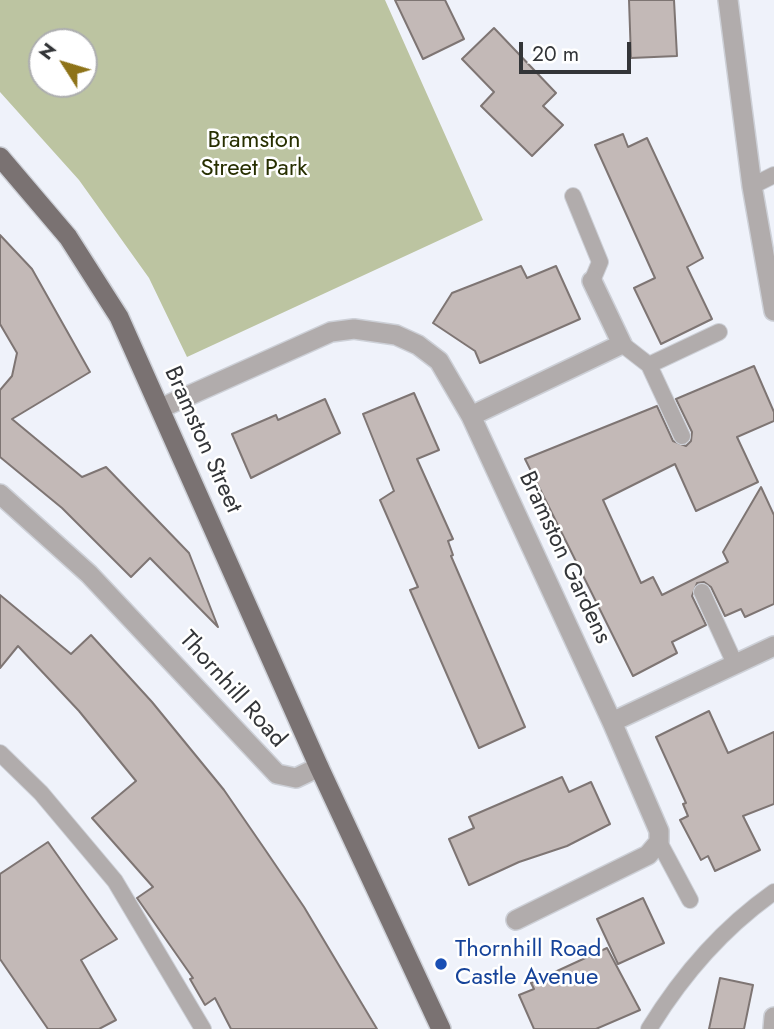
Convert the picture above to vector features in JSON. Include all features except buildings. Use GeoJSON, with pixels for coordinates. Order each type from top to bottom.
{"type":"FeatureCollection","features":[{"type":"Feature","properties":{"kind":"main road","name":"Bramston Street"},"geometry":{"type":"LineString","coordinates":[[0,157],[68,237],[119,317],[162,408],[319,767]]}},
{"type":"Feature","properties":{"kind":"main road"},"geometry":{"type":"LineString","coordinates":[[319,767],[441,1029]]}},
{"type":"Feature","properties":{"kind":"street"},"geometry":{"type":"LineString","coordinates":[[728,0],[752,186],[774,311]]}},
{"type":"Feature","properties":{"kind":"street"},"geometry":{"type":"LineString","coordinates":[[471,416],[622,344],[592,281]]}},
{"type":"Feature","properties":{"kind":"street","name":"Bramston Gardens"},"geometry":{"type":"LineString","coordinates":[[162,408],[331,332],[354,329],[396,335],[418,345],[439,361],[471,416],[612,722],[659,831],[659,842]]}},
{"type":"Feature","properties":{"kind":"street","name":"Thornhill Road"},"geometry":{"type":"LineString","coordinates":[[0,494],[89,573],[277,774],[296,778],[319,767]]}},
{"type":"Feature","properties":{"kind":"street"},"geometry":{"type":"LineString","coordinates":[[612,722],[774,646]]}},
{"type":"Feature","properties":{"kind":"street"},"geometry":{"type":"LineString","coordinates":[[516,920],[648,855],[659,842]]}},
{"type":"Feature","properties":{"kind":"street"},"geometry":{"type":"LineString","coordinates":[[773,1029],[774,1017]]}},
{"type":"Feature","properties":{"kind":"lane"},"geometry":{"type":"LineString","coordinates":[[752,186],[774,175]]}},
{"type":"Feature","properties":{"kind":"lane"},"geometry":{"type":"LineString","coordinates":[[573,196],[600,262],[592,281]]}},
{"type":"Feature","properties":{"kind":"lane"},"geometry":{"type":"LineString","coordinates":[[649,365],[719,332]]}},
{"type":"Feature","properties":{"kind":"lane"},"geometry":{"type":"LineString","coordinates":[[622,344],[649,365],[682,436]]}},
{"type":"Feature","properties":{"kind":"lane"},"geometry":{"type":"LineString","coordinates":[[702,592],[735,664]]}},
{"type":"Feature","properties":{"kind":"lane"},"geometry":{"type":"LineString","coordinates":[[0,753],[41,793],[115,881],[203,1029]]}},
{"type":"Feature","properties":{"kind":"lane"},"geometry":{"type":"LineString","coordinates":[[659,842],[690,900]]}},
{"type":"Feature","properties":{"kind":"lane"},"geometry":{"type":"LineString","coordinates":[[649,1029],[667,1000],[708,949],[774,892]]}},
{"type":"Feature","properties":{"kind":"green space","name":"Bramston Street Park"},"geometry":{"type":"Polygon","coordinates":[[[0,0],[385,0],[483,220],[187,357],[149,278],[79,180],[0,92],[0,0]]]}},
{"type":"Feature","properties":{"kind":"place","name":"Thornhill Road Castle Avenue"},"geometry":{"type":"Point","coordinates":[441,964]}}]}
